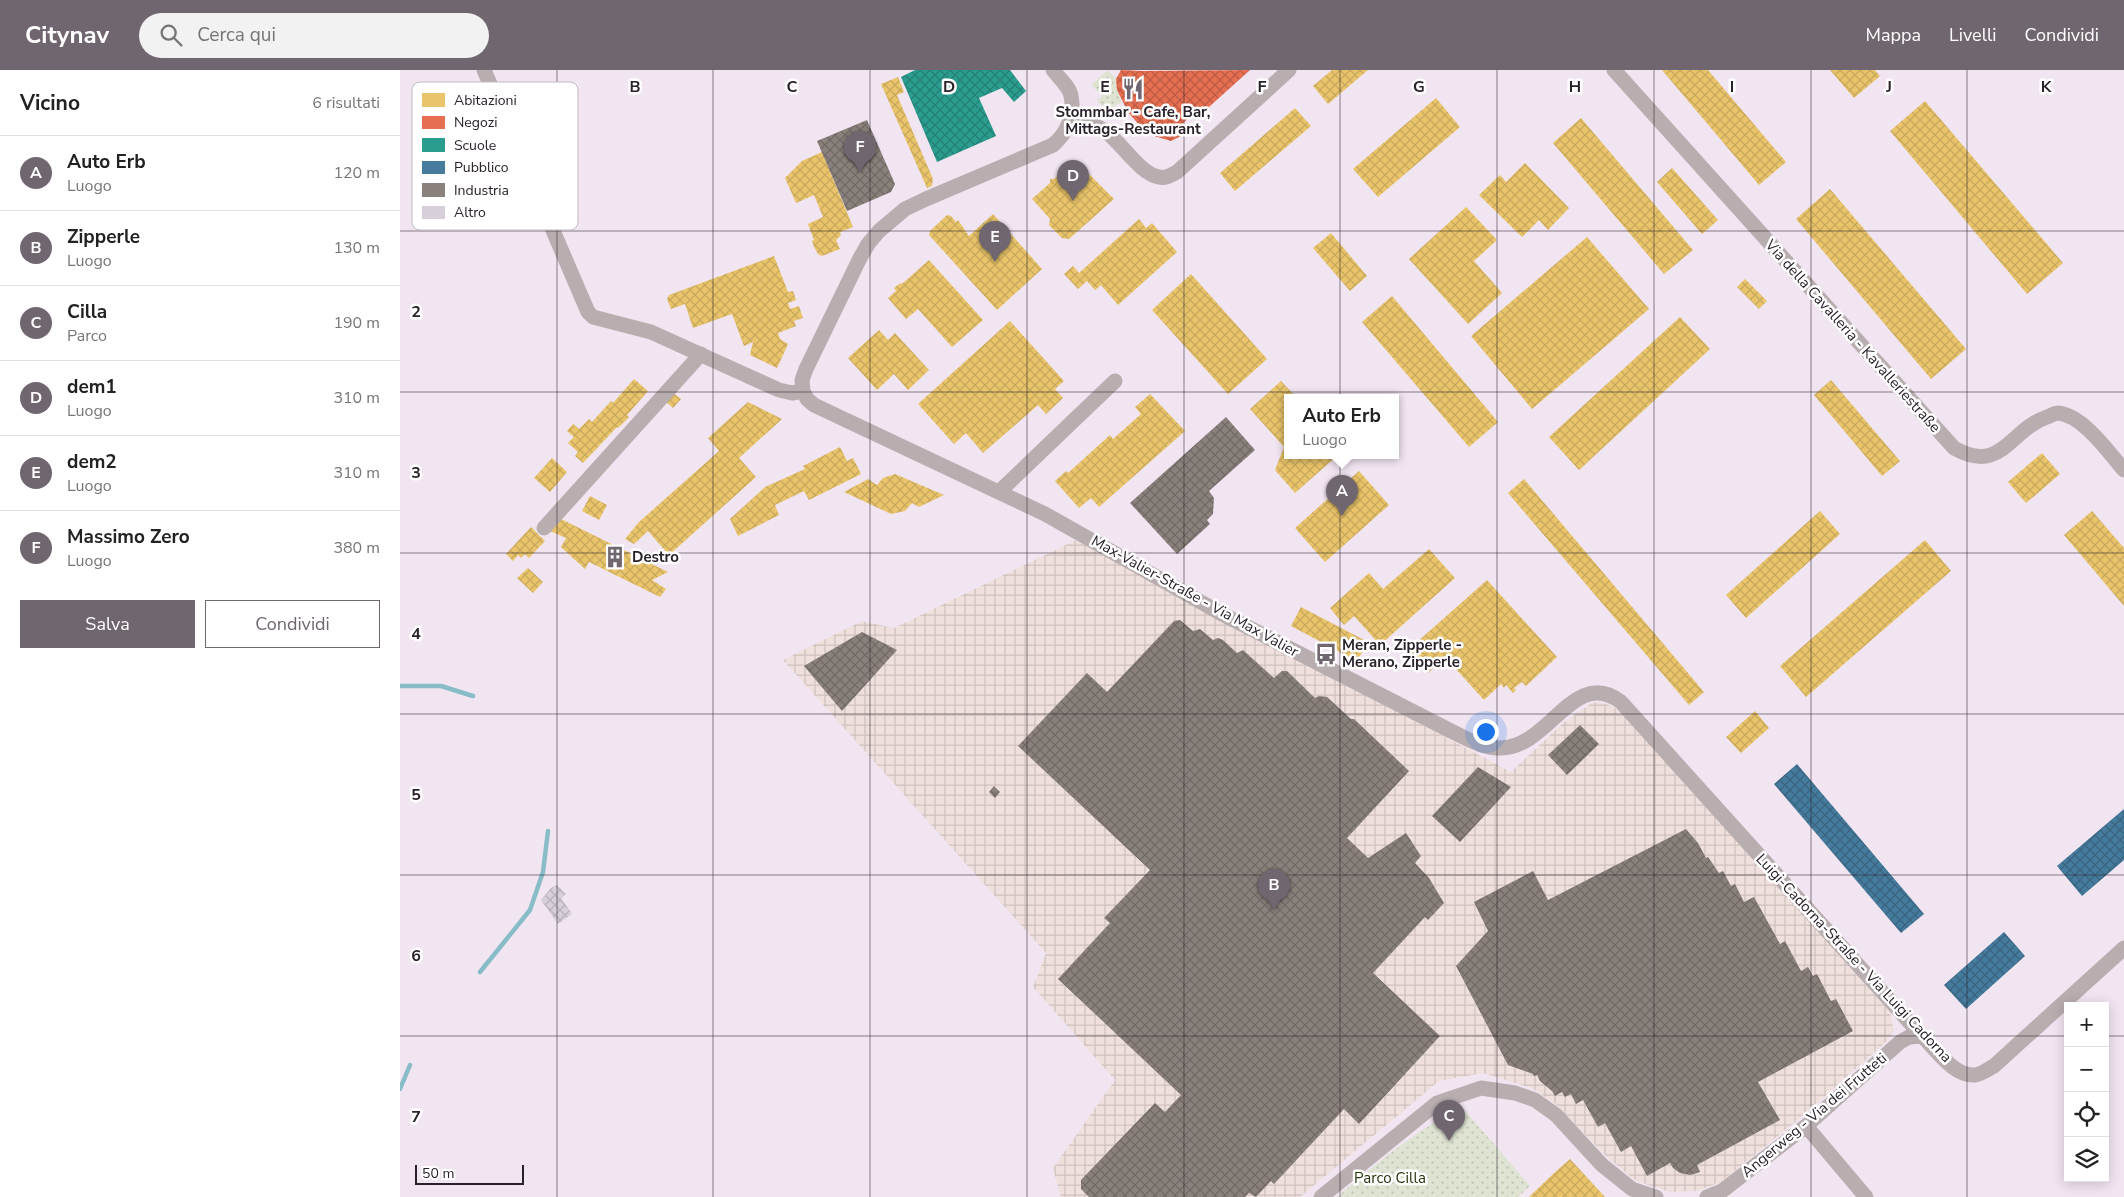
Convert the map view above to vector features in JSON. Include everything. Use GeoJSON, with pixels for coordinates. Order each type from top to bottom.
{"type":"FeatureCollection","features":[{"type":"Feature","properties":{"kind":"street"},"geometry":{"type":"LineString","coordinates":[[484,70],[489,82]]}},
{"type":"Feature","properties":{"kind":"street"},"geometry":{"type":"LineString","coordinates":[[553,230],[588,312],[597,319],[652,332],[779,390],[792,393],[802,391],[802,380],[814,352],[859,260],[868,244],[879,231],[905,209],[1053,145],[1061,138],[1071,120],[1071,94],[1053,70]]}},
{"type":"Feature","properties":{"kind":"street"},"geometry":{"type":"LineString","coordinates":[[1071,120],[1087,123],[1104,131],[1145,170],[1158,177],[1168,177],[1177,172],[1289,70]]}},
{"type":"Feature","properties":{"kind":"street","name":"Via della Cavalleria - Kavalleriestraße"},"geometry":{"type":"LineString","coordinates":[[1614,70],[1954,448],[1967,455],[1980,457],[1995,454],[2042,418],[2057,413],[2074,419],[2088,430],[2124,470]]}},
{"type":"Feature","properties":{"kind":"street"},"geometry":{"type":"LineString","coordinates":[[544,528],[701,354]]}},
{"type":"Feature","properties":{"kind":"street"},"geometry":{"type":"LineString","coordinates":[[1000,491],[1115,381]]}},
{"type":"Feature","properties":{"kind":"street","name":"Max-Valier-Straße - Via Max Valier"},"geometry":{"type":"LineString","coordinates":[[802,391],[814,405],[1000,491],[1045,514],[1231,618],[1451,731],[1485,746],[1501,748],[1517,745],[1534,737],[1583,694],[1602,692]]}},
{"type":"Feature","properties":{"kind":"street","name":"Luigi-Cadorna-Straße - Via Luigi Cadorna"},"geometry":{"type":"LineString","coordinates":[[1602,692],[1612,695],[1621,702],[1922,1036],[1956,1069],[1968,1074],[1978,1074],[1994,1066],[2124,948]]}},
{"type":"Feature","properties":{"kind":"street","name":"Angerweg - Via dei Frutteti"},"geometry":{"type":"LineString","coordinates":[[1707,1197],[1722,1191],[1806,1126],[1900,1042],[1909,1036],[1922,1036]]}},
{"type":"Feature","properties":{"kind":"street"},"geometry":{"type":"LineString","coordinates":[[1321,1197],[1437,1103],[1482,1088],[1515,1093],[1535,1100],[1556,1115],[1602,1166],[1632,1190],[1656,1197]]}},
{"type":"Feature","properties":{"kind":"street"},"geometry":{"type":"LineString","coordinates":[[1806,1126],[1866,1197]]}},
{"type":"Feature","properties":{"kind":"shaded area"},"geometry":{"type":"Polygon","coordinates":[[[1076,540],[1511,772],[1563,723],[1592,703],[1607,704],[1620,711],[1890,1012],[1894,1031],[1887,1041],[1798,1120],[1721,1182],[1697,1191],[1670,1192],[1636,1181],[1608,1158],[1554,1103],[1532,1088],[1483,1073],[1439,1081],[1300,1197],[1061,1197],[1053,1168],[1115,1080],[1033,987],[1046,953],[783,660],[862,621],[894,628],[1076,540]]]}},
{"type":"Feature","properties":{"kind":"green space"},"geometry":{"type":"Polygon","coordinates":[[[1108,70],[1116,79],[1117,90],[1122,102],[1107,110],[1097,101],[1102,96],[1091,85],[1108,70]]]}},
{"type":"Feature","properties":{"kind":"green space","name":"Parco Cilla"},"geometry":{"type":"Polygon","coordinates":[[[1462,1107],[1530,1186],[1518,1197],[1337,1197],[1413,1137],[1462,1107]]]}},
{"type":"Feature","properties":{"kind":"building: Abitazioni"},"geometry":{"type":"Polygon","coordinates":[[[1332,70],[1368,70],[1328,104],[1313,86],[1332,70]]]}},
{"type":"Feature","properties":{"kind":"building: Abitazioni"},"geometry":{"type":"Polygon","coordinates":[[[1662,70],[1708,70],[1786,162],[1759,185],[1662,70]]]}},
{"type":"Feature","properties":{"kind":"building: Abitazioni"},"geometry":{"type":"Polygon","coordinates":[[[1830,70],[1875,70],[1880,76],[1854,98],[1830,70]]]}},
{"type":"Feature","properties":{"kind":"building: Abitazioni"},"geometry":{"type":"Polygon","coordinates":[[[898,77],[904,92],[897,95],[933,179],[932,186],[927,188],[881,84],[898,77]]]}},
{"type":"Feature","properties":{"kind":"building: Abitazioni"},"geometry":{"type":"Polygon","coordinates":[[[1436,98],[1460,127],[1378,197],[1353,169],[1436,98]]]}},
{"type":"Feature","properties":{"kind":"building: Abitazioni"},"geometry":{"type":"Polygon","coordinates":[[[1925,101],[2063,263],[2027,294],[1890,131],[1925,101]]]}},
{"type":"Feature","properties":{"kind":"building: Abitazioni"},"geometry":{"type":"Polygon","coordinates":[[[1295,108],[1311,126],[1235,191],[1220,173],[1295,108]]]}},
{"type":"Feature","properties":{"kind":"building: Abitazioni"},"geometry":{"type":"Polygon","coordinates":[[[1581,118],[1693,250],[1664,274],[1553,143],[1581,118]]]}},
{"type":"Feature","properties":{"kind":"building: Abitazioni"},"geometry":{"type":"Polygon","coordinates":[[[822,152],[853,227],[840,232],[841,235],[836,240],[840,249],[822,256],[818,254],[814,247],[812,241],[814,240],[808,224],[823,217],[814,195],[796,203],[785,178],[802,161],[822,152]]]}},
{"type":"Feature","properties":{"kind":"building: Abitazioni"},"geometry":{"type":"Polygon","coordinates":[[[1525,163],[1569,208],[1548,230],[1539,220],[1522,237],[1479,195],[1500,175],[1506,182],[1525,163]]]}},
{"type":"Feature","properties":{"kind":"building: Abitazioni"},"geometry":{"type":"Polygon","coordinates":[[[1070,165],[1080,165],[1114,199],[1069,239],[1062,238],[1049,225],[1050,219],[1032,199],[1050,183],[1050,179],[1054,179],[1070,165]]]}},
{"type":"Feature","properties":{"kind":"building: Abitazioni"},"geometry":{"type":"Polygon","coordinates":[[[1672,168],[1718,220],[1702,234],[1657,182],[1672,168]]]}},
{"type":"Feature","properties":{"kind":"building: Abitazioni"},"geometry":{"type":"Polygon","coordinates":[[[1830,189],[1966,349],[1931,379],[1796,219],[1830,189]]]}},
{"type":"Feature","properties":{"kind":"building: Abitazioni"},"geometry":{"type":"Polygon","coordinates":[[[1466,207],[1497,240],[1474,261],[1502,293],[1468,324],[1409,259],[1466,207]]]}},
{"type":"Feature","properties":{"kind":"building: Abitazioni"},"geometry":{"type":"Polygon","coordinates":[[[993,214],[1042,269],[997,310],[929,235],[930,231],[947,215],[951,216],[956,222],[958,220],[969,236],[993,214]]]}},
{"type":"Feature","properties":{"kind":"building: Abitazioni"},"geometry":{"type":"Polygon","coordinates":[[[1139,219],[1146,228],[1152,223],[1177,252],[1118,305],[1101,285],[1095,290],[1087,281],[1078,289],[1064,274],[1073,266],[1079,273],[1139,219]]]}},
{"type":"Feature","properties":{"kind":"building: Abitazioni"},"geometry":{"type":"Polygon","coordinates":[[[1331,233],[1367,276],[1350,291],[1313,248],[1331,233]]]}},
{"type":"Feature","properties":{"kind":"building: Abitazioni"},"geometry":{"type":"Polygon","coordinates":[[[1587,237],[1649,309],[1532,409],[1471,336],[1587,237]]]}},
{"type":"Feature","properties":{"kind":"building: Abitazioni"},"geometry":{"type":"Polygon","coordinates":[[[774,256],[788,292],[793,291],[796,300],[788,303],[790,309],[799,306],[803,318],[794,321],[796,326],[778,333],[780,339],[788,344],[777,368],[750,355],[753,342],[744,346],[732,314],[693,328],[685,304],[671,309],[667,299],[669,295],[774,256]]]}},
{"type":"Feature","properties":{"kind":"building: Abitazioni"},"geometry":{"type":"Polygon","coordinates":[[[929,260],[983,320],[952,347],[918,309],[906,319],[888,298],[896,291],[894,288],[903,283],[929,260]]]}},
{"type":"Feature","properties":{"kind":"building: Abitazioni"},"geometry":{"type":"Polygon","coordinates":[[[1191,274],[1267,359],[1228,394],[1152,310],[1191,274]]]}},
{"type":"Feature","properties":{"kind":"building: Abitazioni"},"geometry":{"type":"Polygon","coordinates":[[[1745,279],[1767,301],[1759,309],[1737,287],[1745,279]]]}},
{"type":"Feature","properties":{"kind":"building: Abitazioni"},"geometry":{"type":"Polygon","coordinates":[[[1392,296],[1498,422],[1469,447],[1362,322],[1392,296]]]}},
{"type":"Feature","properties":{"kind":"building: Abitazioni"},"geometry":{"type":"Polygon","coordinates":[[[1680,317],[1710,349],[1579,470],[1549,437],[1680,317]]]}},
{"type":"Feature","properties":{"kind":"building: Abitazioni"},"geometry":{"type":"Polygon","coordinates":[[[1010,321],[1064,381],[1055,389],[1063,398],[1046,414],[1038,405],[983,453],[966,433],[954,444],[918,404],[1010,321]]]}},
{"type":"Feature","properties":{"kind":"building: Abitazioni"},"geometry":{"type":"Polygon","coordinates":[[[879,330],[888,340],[895,333],[929,370],[908,390],[894,374],[877,390],[848,358],[879,330]]]}},
{"type":"Feature","properties":{"kind":"building: Abitazioni"},"geometry":{"type":"Polygon","coordinates":[[[634,379],[648,391],[627,415],[629,417],[583,463],[575,456],[578,452],[568,443],[574,437],[567,431],[573,424],[579,429],[589,419],[592,422],[611,401],[613,403],[634,379]]]}},
{"type":"Feature","properties":{"kind":"building: Abitazioni"},"geometry":{"type":"Polygon","coordinates":[[[1831,380],[1900,461],[1882,476],[1814,395],[1831,380]]]}},
{"type":"Feature","properties":{"kind":"building: Abitazioni"},"geometry":{"type":"Polygon","coordinates":[[[1281,381],[1293,394],[1284,394],[1284,447],[1250,409],[1281,381]]]}},
{"type":"Feature","properties":{"kind":"building: Abitazioni"},"geometry":{"type":"Polygon","coordinates":[[[672,392],[681,399],[673,408],[665,401],[672,392]]]}},
{"type":"Feature","properties":{"kind":"building: Abitazioni"},"geometry":{"type":"Polygon","coordinates":[[[1150,394],[1185,431],[1099,507],[1091,498],[1079,508],[1055,481],[1066,471],[1068,473],[1110,435],[1113,439],[1141,414],[1135,407],[1150,394]]]}},
{"type":"Feature","properties":{"kind":"building: Abitazioni"},"geometry":{"type":"Polygon","coordinates":[[[748,402],[782,419],[739,458],[756,477],[669,555],[648,531],[634,544],[625,539],[639,522],[719,451],[708,438],[748,402]]]}},
{"type":"Feature","properties":{"kind":"building: Abitazioni"},"geometry":{"type":"Polygon","coordinates":[[[840,447],[847,461],[853,458],[861,474],[809,500],[804,491],[775,505],[779,515],[738,536],[730,519],[765,487],[805,469],[803,466],[840,447]]]}},
{"type":"Feature","properties":{"kind":"building: Abitazioni"},"geometry":{"type":"Polygon","coordinates":[[[1284,447],[1284,459],[1333,459],[1295,493],[1275,470],[1284,447]]]}},
{"type":"Feature","properties":{"kind":"building: Abitazioni"},"geometry":{"type":"Polygon","coordinates":[[[2042,453],[2060,474],[2026,503],[2008,482],[2042,453]]]}},
{"type":"Feature","properties":{"kind":"building: Abitazioni"},"geometry":{"type":"Polygon","coordinates":[[[552,458],[567,472],[550,492],[534,478],[552,458]]]}},
{"type":"Feature","properties":{"kind":"building: Abitazioni"},"geometry":{"type":"Polygon","coordinates":[[[1359,471],[1389,505],[1325,562],[1295,528],[1359,471]]]}},
{"type":"Feature","properties":{"kind":"building: Abitazioni"},"geometry":{"type":"Polygon","coordinates":[[[895,474],[944,495],[919,507],[912,503],[905,511],[891,514],[844,492],[868,479],[877,485],[883,478],[895,474]]]}},
{"type":"Feature","properties":{"kind":"building: Abitazioni"},"geometry":{"type":"Polygon","coordinates":[[[1524,479],[1704,692],[1689,705],[1508,493],[1524,479]]]}},
{"type":"Feature","properties":{"kind":"building: Abitazioni"},"geometry":{"type":"Polygon","coordinates":[[[590,496],[607,505],[599,520],[582,511],[590,496]]]}},
{"type":"Feature","properties":{"kind":"building: Abitazioni"},"geometry":{"type":"Polygon","coordinates":[[[1820,511],[1840,534],[1746,618],[1726,595],[1820,511]]]}},
{"type":"Feature","properties":{"kind":"building: Abitazioni"},"geometry":{"type":"Polygon","coordinates":[[[2092,511],[2124,548],[2124,606],[2064,535],[2092,511]]]}},
{"type":"Feature","properties":{"kind":"building: Abitazioni","name":"Destro"},"geometry":{"type":"Polygon","coordinates":[[[561,519],[668,572],[652,580],[666,589],[660,597],[589,562],[585,569],[561,547],[566,538],[550,531],[561,519]]]}},
{"type":"Feature","properties":{"kind":"building: Abitazioni"},"geometry":{"type":"Polygon","coordinates":[[[531,527],[545,541],[529,558],[525,554],[521,558],[518,555],[513,561],[506,554],[531,527]]]}},
{"type":"Feature","properties":{"kind":"building: Abitazioni"},"geometry":{"type":"Polygon","coordinates":[[[1925,540],[1951,571],[1806,697],[1780,666],[1925,540]]]}},
{"type":"Feature","properties":{"kind":"building: Abitazioni"},"geometry":{"type":"Polygon","coordinates":[[[1429,549],[1455,578],[1380,645],[1354,616],[1344,625],[1330,608],[1369,573],[1383,589],[1429,549]]]}},
{"type":"Feature","properties":{"kind":"building: Abitazioni"},"geometry":{"type":"Polygon","coordinates":[[[528,568],[543,582],[533,593],[517,578],[528,568]]]}},
{"type":"Feature","properties":{"kind":"building: Abitazioni"},"geometry":{"type":"Polygon","coordinates":[[[1487,580],[1557,657],[1526,686],[1522,682],[1514,688],[1516,690],[1513,693],[1506,685],[1504,688],[1501,684],[1484,700],[1445,657],[1428,673],[1407,651],[1487,580]]]}},
{"type":"Feature","properties":{"kind":"building: Abitazioni"},"geometry":{"type":"Polygon","coordinates":[[[1301,607],[1368,642],[1357,661],[1291,626],[1301,607]]]}},
{"type":"Feature","properties":{"kind":"building: Abitazioni"},"geometry":{"type":"Polygon","coordinates":[[[1755,711],[1769,728],[1741,753],[1726,737],[1755,711]]]}},
{"type":"Feature","properties":{"kind":"building: Abitazioni"},"geometry":{"type":"Polygon","coordinates":[[[1570,1159],[1605,1197],[1529,1197],[1553,1174],[1570,1159]]]}},
{"type":"Feature","properties":{"kind":"building: Negozi"},"geometry":{"type":"Polygon","coordinates":[[[1121,70],[1250,70],[1199,116],[1196,112],[1183,123],[1184,128],[1181,136],[1171,141],[1154,136],[1141,127],[1128,112],[1117,90],[1116,79],[1121,70]]]}},
{"type":"Feature","properties":{"kind":"building: Scuole"},"geometry":{"type":"Polygon","coordinates":[[[915,70],[1010,70],[1026,91],[1014,102],[1002,88],[979,98],[996,136],[937,162],[901,77],[915,70]]]}},
{"type":"Feature","properties":{"kind":"building: Pubblico"},"geometry":{"type":"Polygon","coordinates":[[[1797,764],[1924,914],[1901,933],[1774,784],[1797,764]]]}},
{"type":"Feature","properties":{"kind":"building: Pubblico"},"geometry":{"type":"Polygon","coordinates":[[[2124,809],[2124,860],[2082,896],[2057,866],[2124,809]]]}},
{"type":"Feature","properties":{"kind":"building: Pubblico"},"geometry":{"type":"Polygon","coordinates":[[[2004,932],[2025,956],[1966,1009],[1944,985],[2004,932]]]}},
{"type":"Feature","properties":{"kind":"building: Industria"},"geometry":{"type":"Polygon","coordinates":[[[867,120],[895,184],[891,192],[847,211],[817,141],[867,120]]]}},
{"type":"Feature","properties":{"kind":"building: Industria"},"geometry":{"type":"Polygon","coordinates":[[[1226,417],[1255,450],[1209,491],[1214,498],[1213,514],[1207,520],[1210,524],[1177,554],[1130,503],[1226,417]]]}},
{"type":"Feature","properties":{"kind":"building: Industria"},"geometry":{"type":"Polygon","coordinates":[[[1180,620],[1193,631],[1200,629],[1213,640],[1218,638],[1223,640],[1237,653],[1243,650],[1274,678],[1282,671],[1287,671],[1315,698],[1319,696],[1327,697],[1351,719],[1354,719],[1409,771],[1347,838],[1368,858],[1406,833],[1421,856],[1415,863],[1429,878],[1444,903],[1428,920],[1425,917],[1373,973],[1440,1036],[1359,1124],[1344,1109],[1274,1184],[1271,1181],[1256,1197],[1249,1193],[1245,1197],[1089,1197],[1081,1189],[1081,1180],[1155,1103],[1165,1112],[1181,1095],[1058,979],[1110,923],[1104,918],[1150,870],[1018,746],[1087,673],[1107,692],[1174,621],[1180,620]]]}},
{"type":"Feature","properties":{"kind":"building: Industria"},"geometry":{"type":"Polygon","coordinates":[[[862,632],[897,650],[842,711],[804,666],[862,632]]]}},
{"type":"Feature","properties":{"kind":"building: Industria"},"geometry":{"type":"Polygon","coordinates":[[[1580,725],[1599,744],[1567,775],[1548,755],[1580,725]]]}},
{"type":"Feature","properties":{"kind":"building: Industria"},"geometry":{"type":"Polygon","coordinates":[[[1478,767],[1511,787],[1460,842],[1432,816],[1478,767]]]}},
{"type":"Feature","properties":{"kind":"building: Industria"},"geometry":{"type":"Polygon","coordinates":[[[994,786],[1000,792],[995,798],[989,792],[994,786]]]}},
{"type":"Feature","properties":{"kind":"building: Industria"},"geometry":{"type":"Polygon","coordinates":[[[1686,829],[1719,873],[1723,871],[1731,886],[1735,884],[1744,902],[1754,897],[1780,944],[1785,941],[1801,971],[1808,967],[1813,976],[1817,974],[1831,1001],[1836,999],[1853,1031],[1758,1082],[1780,1120],[1697,1165],[1700,1172],[1690,1175],[1680,1173],[1670,1163],[1647,1176],[1631,1146],[1621,1152],[1605,1123],[1598,1127],[1583,1100],[1576,1104],[1571,1094],[1565,1097],[1562,1092],[1555,1096],[1540,1081],[1537,1075],[1534,1076],[1508,1065],[1456,966],[1488,931],[1474,902],[1533,871],[1548,900],[1686,829]]]}},
{"type":"Feature","properties":{"kind":"building: Altro"},"geometry":{"type":"Polygon","coordinates":[[[557,885],[566,894],[561,898],[572,914],[558,924],[541,900],[551,888],[557,885]]]}},
{"type":"Feature","properties":{"kind":"waterway"},"geometry":{"type":"LineString","coordinates":[[400,686],[441,686],[473,696]]}},
{"type":"Feature","properties":{"kind":"waterway"},"geometry":{"type":"LineString","coordinates":[[480,972],[530,910],[543,872],[548,831]]}},
{"type":"Feature","properties":{"kind":"waterway"},"geometry":{"type":"LineString","coordinates":[[400,1089],[410,1065]]}},
{"type":"Feature","properties":{"kind":"place","name":"Stommbar - Cafe, Bar, Mittags-Restaurant"},"geometry":{"type":"Point","coordinates":[1133,89]}},
{"type":"Feature","properties":{"kind":"place","name":"Massimo Zero"},"geometry":{"type":"Point","coordinates":[860,172]}},
{"type":"Feature","properties":{"kind":"place","name":"dem1"},"geometry":{"type":"Point","coordinates":[1073,201]}},
{"type":"Feature","properties":{"kind":"place","name":"dem2"},"geometry":{"type":"Point","coordinates":[995,262]}},
{"type":"Feature","properties":{"kind":"place","name":"Auto Erb"},"geometry":{"type":"Point","coordinates":[1342,516]}},
{"type":"Feature","properties":{"kind":"place","name":"Destro"},"geometry":{"type":"Point","coordinates":[615,557]}},
{"type":"Feature","properties":{"kind":"place","name":"Meran, Zipperle - Merano, Zipperle"},"geometry":{"type":"Point","coordinates":[1326,654]}},
{"type":"Feature","properties":{"kind":"place","name":"Zipperle"},"geometry":{"type":"Point","coordinates":[1274,910]}},
{"type":"Feature","properties":{"kind":"place","name":"Cilla"},"geometry":{"type":"Point","coordinates":[1449,1141]}}]}
